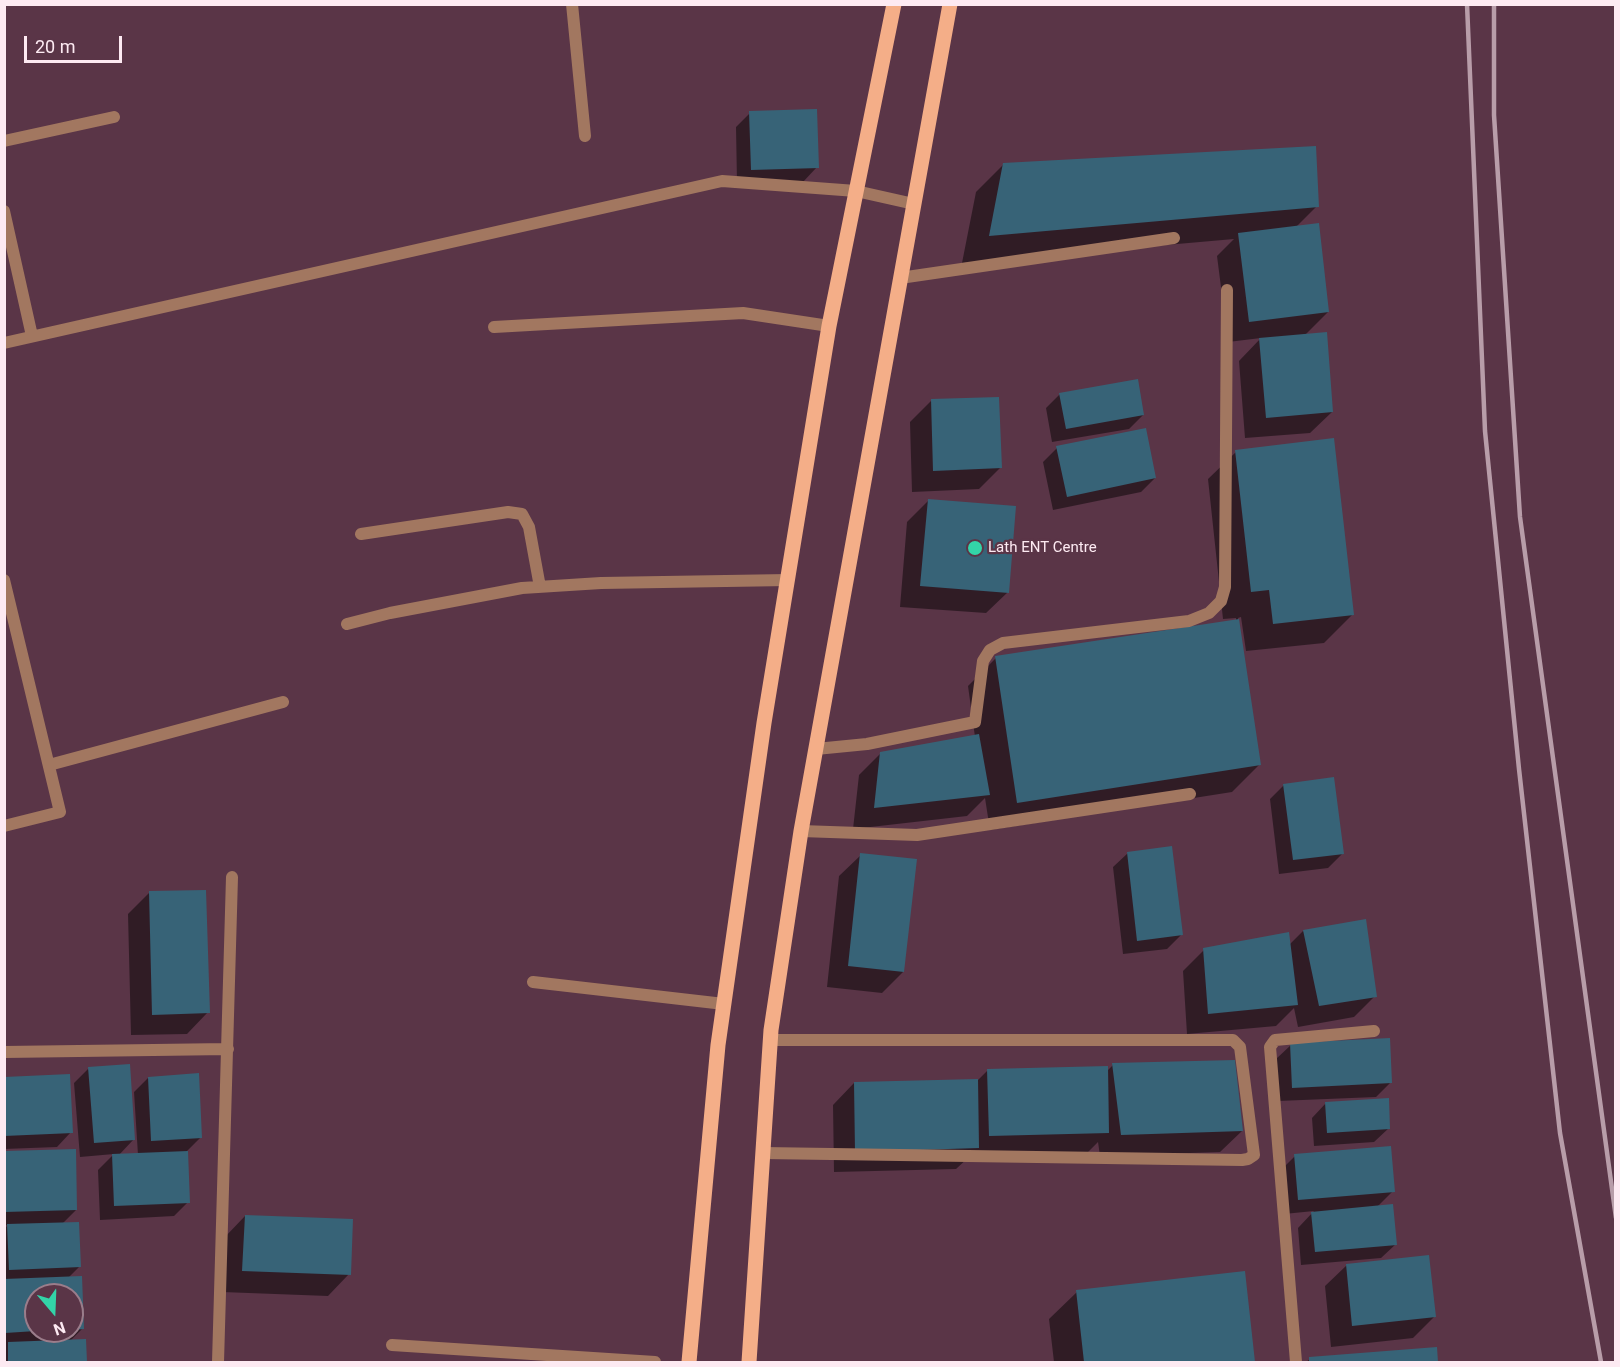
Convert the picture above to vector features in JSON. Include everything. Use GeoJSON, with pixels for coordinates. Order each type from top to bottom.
{"type":"FeatureCollection","features":[{"type":"Feature","properties":{"kind":"main road"},"geometry":{"type":"LineString","coordinates":[[688,1362],[718,1045],[763,734],[829,326],[894,4]]}},
{"type":"Feature","properties":{"kind":"main road"},"geometry":{"type":"LineString","coordinates":[[749,1362],[770,1040],[801,831],[950,4]]}},
{"type":"Feature","properties":{"kind":"street"},"geometry":{"type":"LineString","coordinates":[[572,4],[585,136]]}},
{"type":"Feature","properties":{"kind":"street"},"geometry":{"type":"LineString","coordinates":[[4,141],[114,117]]}},
{"type":"Feature","properties":{"kind":"street"},"geometry":{"type":"LineString","coordinates":[[4,343],[722,181],[856,191],[914,204]]}},
{"type":"Feature","properties":{"kind":"street"},"geometry":{"type":"LineString","coordinates":[[4,211],[33,336]]}},
{"type":"Feature","properties":{"kind":"street"},"geometry":{"type":"LineString","coordinates":[[900,278],[1174,238]]}},
{"type":"Feature","properties":{"kind":"street"},"geometry":{"type":"LineString","coordinates":[[816,749],[867,744],[975,722],[983,661],[990,650],[1003,643],[1189,621],[1209,613],[1221,601],[1225,587],[1227,290]]}},
{"type":"Feature","properties":{"kind":"street"},"geometry":{"type":"LineString","coordinates":[[495,327],[743,313],[829,326]]}},
{"type":"Feature","properties":{"kind":"street"},"geometry":{"type":"LineString","coordinates":[[361,534],[508,512],[522,514],[529,527],[540,587]]}},
{"type":"Feature","properties":{"kind":"street"},"geometry":{"type":"LineString","coordinates":[[4,580],[60,812],[4,826]]}},
{"type":"Feature","properties":{"kind":"street"},"geometry":{"type":"LineString","coordinates":[[348,624],[522,588],[601,583],[788,580]]}},
{"type":"Feature","properties":{"kind":"street"},"geometry":{"type":"LineString","coordinates":[[49,765],[283,702]]}},
{"type":"Feature","properties":{"kind":"street"},"geometry":{"type":"LineString","coordinates":[[801,831],[917,835],[1190,794]]}},
{"type":"Feature","properties":{"kind":"street"},"geometry":{"type":"LineString","coordinates":[[218,1362],[232,877]]}},
{"type":"Feature","properties":{"kind":"street"},"geometry":{"type":"LineString","coordinates":[[533,982],[724,1004]]}},
{"type":"Feature","properties":{"kind":"street"},"geometry":{"type":"LineString","coordinates":[[1296,1362],[1270,1047],[1275,1040],[1374,1031]]}},
{"type":"Feature","properties":{"kind":"street"},"geometry":{"type":"LineString","coordinates":[[763,1153],[1242,1160],[1248,1160],[1254,1155],[1240,1047],[1233,1040],[770,1040]]}},
{"type":"Feature","properties":{"kind":"street"},"geometry":{"type":"LineString","coordinates":[[4,1052],[228,1048]]}},
{"type":"Feature","properties":{"kind":"street"},"geometry":{"type":"LineString","coordinates":[[392,1345],[655,1362]]}},
{"type":"Feature","properties":{"kind":"building"},"geometry":{"type":"Polygon","coordinates":[[[817,109],[819,168],[751,170],[749,111],[817,109]]]}},
{"type":"Feature","properties":{"kind":"building"},"geometry":{"type":"Polygon","coordinates":[[[1316,146],[1319,207],[989,236],[1003,163],[1316,146]]]}},
{"type":"Feature","properties":{"kind":"building"},"geometry":{"type":"Polygon","coordinates":[[[1319,223],[1329,312],[1249,322],[1238,233],[1319,223]]]}},
{"type":"Feature","properties":{"kind":"building"},"geometry":{"type":"Polygon","coordinates":[[[1327,332],[1333,412],[1266,418],[1259,338],[1327,332]]]}},
{"type":"Feature","properties":{"kind":"building"},"geometry":{"type":"Polygon","coordinates":[[[1138,379],[1144,415],[1066,429],[1059,393],[1138,379]]]}},
{"type":"Feature","properties":{"kind":"building"},"geometry":{"type":"Polygon","coordinates":[[[999,397],[1002,468],[933,471],[931,399],[999,397]]]}},
{"type":"Feature","properties":{"kind":"building"},"geometry":{"type":"Polygon","coordinates":[[[1146,428],[1156,478],[1067,497],[1056,446],[1146,428]]]}},
{"type":"Feature","properties":{"kind":"building"},"geometry":{"type":"Polygon","coordinates":[[[1334,438],[1354,615],[1273,624],[1269,590],[1251,592],[1235,450],[1334,438]]]}},
{"type":"Feature","properties":{"kind":"building"},"geometry":{"type":"Polygon","coordinates":[[[928,499],[1016,506],[1009,593],[920,586],[928,499]]]}},
{"type":"Feature","properties":{"kind":"building"},"geometry":{"type":"Polygon","coordinates":[[[1239,619],[1261,765],[1017,803],[995,656],[1239,619]]]}},
{"type":"Feature","properties":{"kind":"building"},"geometry":{"type":"Polygon","coordinates":[[[979,734],[990,795],[874,808],[880,752],[979,734]]]}},
{"type":"Feature","properties":{"kind":"building"},"geometry":{"type":"Polygon","coordinates":[[[1334,777],[1344,854],[1293,860],[1283,784],[1334,777]]]}},
{"type":"Feature","properties":{"kind":"building"},"geometry":{"type":"Polygon","coordinates":[[[1172,846],[1183,935],[1137,941],[1127,852],[1172,846]]]}},
{"type":"Feature","properties":{"kind":"building"},"geometry":{"type":"Polygon","coordinates":[[[860,853],[917,859],[904,972],[848,966],[860,853]]]}},
{"type":"Feature","properties":{"kind":"building"},"geometry":{"type":"Polygon","coordinates":[[[206,890],[210,1013],[152,1015],[149,891],[206,890]]]}},
{"type":"Feature","properties":{"kind":"building"},"geometry":{"type":"Polygon","coordinates":[[[1366,919],[1377,997],[1319,1006],[1303,930],[1366,919]]]}},
{"type":"Feature","properties":{"kind":"building"},"geometry":{"type":"Polygon","coordinates":[[[1289,932],[1298,1005],[1208,1014],[1203,948],[1289,932]]]}},
{"type":"Feature","properties":{"kind":"building"},"geometry":{"type":"Polygon","coordinates":[[[1390,1038],[1392,1083],[1292,1088],[1290,1043],[1390,1038]]]}},
{"type":"Feature","properties":{"kind":"building"},"geometry":{"type":"Polygon","coordinates":[[[1235,1060],[1243,1131],[1121,1135],[1112,1063],[1235,1060]]]}},
{"type":"Feature","properties":{"kind":"building"},"geometry":{"type":"Polygon","coordinates":[[[130,1064],[135,1140],[94,1143],[88,1067],[130,1064]]]}},
{"type":"Feature","properties":{"kind":"building"},"geometry":{"type":"Polygon","coordinates":[[[1108,1066],[1109,1133],[989,1136],[987,1069],[1108,1066]]]}},
{"type":"Feature","properties":{"kind":"building"},"geometry":{"type":"Polygon","coordinates":[[[199,1073],[202,1138],[151,1141],[148,1077],[199,1073]]]}},
{"type":"Feature","properties":{"kind":"building"},"geometry":{"type":"Polygon","coordinates":[[[70,1074],[73,1133],[4,1136],[4,1077],[70,1074]]]}},
{"type":"Feature","properties":{"kind":"building"},"geometry":{"type":"Polygon","coordinates":[[[978,1079],[979,1148],[855,1152],[854,1082],[978,1079]]]}},
{"type":"Feature","properties":{"kind":"building"},"geometry":{"type":"Polygon","coordinates":[[[1389,1098],[1390,1129],[1327,1133],[1325,1102],[1389,1098]]]}},
{"type":"Feature","properties":{"kind":"building"},"geometry":{"type":"Polygon","coordinates":[[[1391,1146],[1395,1192],[1298,1200],[1294,1154],[1391,1146]]]}},
{"type":"Feature","properties":{"kind":"building"},"geometry":{"type":"Polygon","coordinates":[[[76,1149],[77,1210],[4,1212],[4,1151],[76,1149]]]}},
{"type":"Feature","properties":{"kind":"building"},"geometry":{"type":"Polygon","coordinates":[[[188,1151],[190,1203],[114,1206],[112,1154],[188,1151]]]}},
{"type":"Feature","properties":{"kind":"building"},"geometry":{"type":"Polygon","coordinates":[[[1393,1204],[1397,1245],[1315,1252],[1311,1212],[1393,1204]]]}},
{"type":"Feature","properties":{"kind":"building"},"geometry":{"type":"Polygon","coordinates":[[[245,1215],[353,1219],[351,1275],[242,1271],[245,1215]]]}},
{"type":"Feature","properties":{"kind":"building"},"geometry":{"type":"Polygon","coordinates":[[[79,1222],[81,1267],[9,1270],[7,1224],[79,1222]]]}},
{"type":"Feature","properties":{"kind":"building"},"geometry":{"type":"Polygon","coordinates":[[[1429,1255],[1436,1317],[1352,1326],[1346,1264],[1429,1255]]]}},
{"type":"Feature","properties":{"kind":"building"},"geometry":{"type":"Polygon","coordinates":[[[1245,1271],[1255,1362],[1084,1362],[1076,1290],[1245,1271]]]}},
{"type":"Feature","properties":{"kind":"building"},"geometry":{"type":"Polygon","coordinates":[[[82,1276],[82,1283],[24,1283],[24,1332],[5,1333],[4,1279],[82,1276]]]}},
{"type":"Feature","properties":{"kind":"building"},"geometry":{"type":"Polygon","coordinates":[[[86,1339],[87,1362],[8,1362],[8,1342],[84,1343],[86,1339]]]}},
{"type":"Feature","properties":{"kind":"building"},"geometry":{"type":"Polygon","coordinates":[[[1437,1347],[1438,1362],[1309,1362],[1309,1357],[1437,1347]]]}},
{"type":"Feature","properties":{"kind":"railway"},"geometry":{"type":"LineString","coordinates":[[1467,4],[1485,431],[1519,769],[1560,1133],[1601,1362]]}},
{"type":"Feature","properties":{"kind":"railway"},"geometry":{"type":"LineString","coordinates":[[1494,4],[1494,115],[1520,517],[1616,1218]]}},
{"type":"Feature","properties":{"kind":"place","name":"Lath ENT Centre"},"geometry":{"type":"Point","coordinates":[975,548]}}]}
